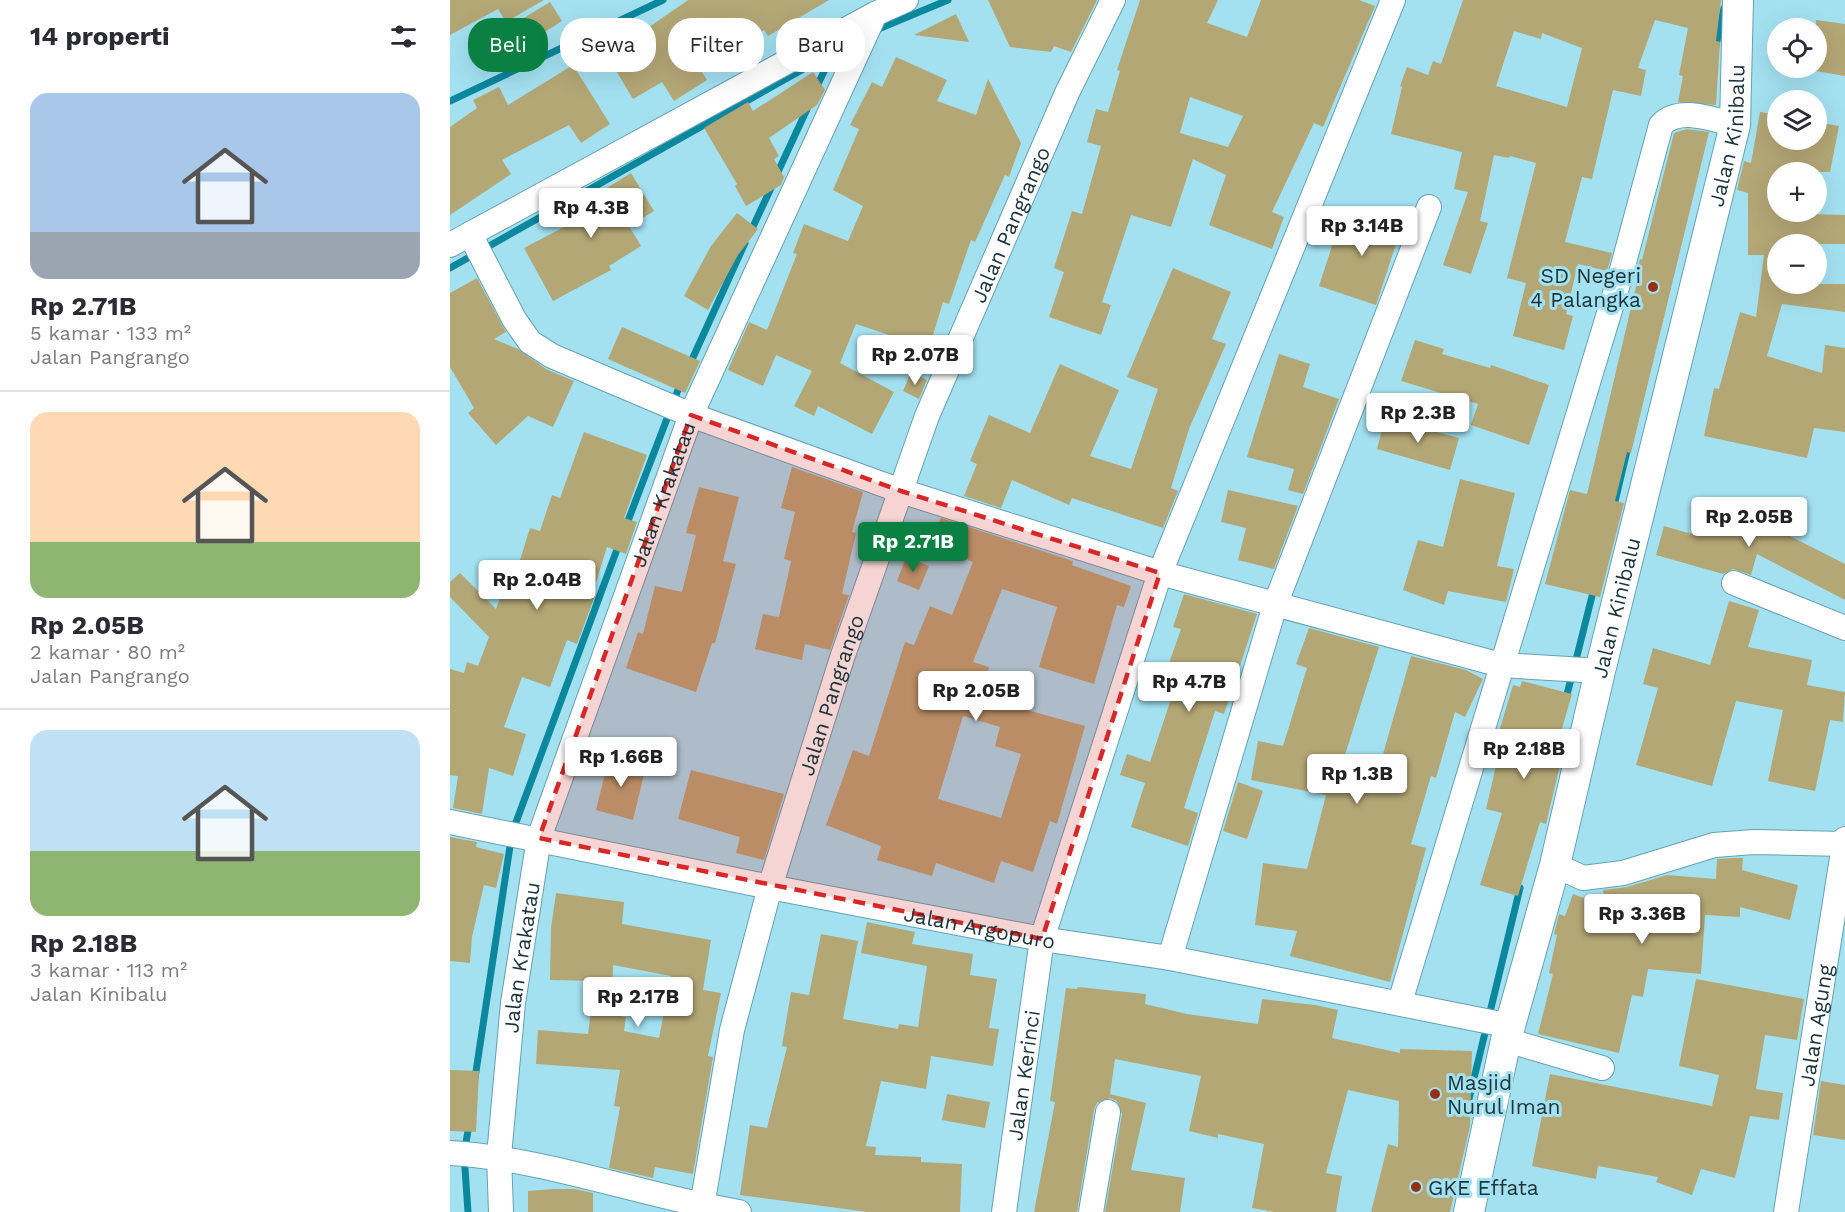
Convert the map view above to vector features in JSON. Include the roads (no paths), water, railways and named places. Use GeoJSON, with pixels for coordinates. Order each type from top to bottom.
{"type":"FeatureCollection","features":[{"type":"Feature","properties":{"kind":"street"},"geometry":{"type":"LineString","coordinates":[[906,0],[871,7],[460,240],[530,342],[552,356],[692,415],[901,491],[1161,573],[1502,665],[1600,671]]}},
{"type":"Feature","properties":{"kind":"street","name":"Jalan Pangrango"},"geometry":{"type":"LineString","coordinates":[[701,1209],[732,1030],[770,887],[842,658],[927,416],[1067,93],[1113,0]]}},
{"type":"Feature","properties":{"kind":"street"},"geometry":{"type":"LineString","coordinates":[[1042,939],[1161,573],[1393,0]]}},
{"type":"Feature","properties":{"kind":"street","name":"Jalan Kinibalu"},"geometry":{"type":"LineString","coordinates":[[1469,1212],[1509,1033],[1555,865],[1600,671],[1735,125],[1738,0]]}},
{"type":"Feature","properties":{"kind":"street","name":"Jalan Krakatau"},"geometry":{"type":"LineString","coordinates":[[501,1212],[499,1156],[513,1003],[539,838],[692,415],[871,7]]}},
{"type":"Feature","properties":{"kind":"street"},"geometry":{"type":"LineString","coordinates":[[1400,1002],[1620,277],[1661,124],[1666,119],[1692,115],[1735,125]]}},
{"type":"Feature","properties":{"kind":"street"},"geometry":{"type":"LineString","coordinates":[[1170,958],[1275,605],[1429,207]]}},
{"type":"Feature","properties":{"kind":"street"},"geometry":{"type":"LineString","coordinates":[[1734,584],[1845,628]]}},
{"type":"Feature","properties":{"kind":"street","name":"Jalan Argopuro"},"geometry":{"type":"LineString","coordinates":[[450,822],[1042,939],[1170,958],[1400,1002],[1509,1033],[1602,1068]]}},
{"type":"Feature","properties":{"kind":"street"},"geometry":{"type":"LineString","coordinates":[[1555,865],[1583,878],[1592,878],[1623,873],[1714,845],[1754,842],[1845,842]]}},
{"type":"Feature","properties":{"kind":"street","name":"Jalan Agung"},"geometry":{"type":"LineString","coordinates":[[1786,1212],[1845,842]]}},
{"type":"Feature","properties":{"kind":"street","name":"Jalan Kerinci"},"geometry":{"type":"LineString","coordinates":[[1004,1212],[1042,939]]}},
{"type":"Feature","properties":{"kind":"street"},"geometry":{"type":"LineString","coordinates":[[1090,1212],[1108,1112]]}},
{"type":"Feature","properties":{"kind":"street"},"geometry":{"type":"LineString","coordinates":[[450,1154],[499,1156],[701,1209],[739,1212]]}},
{"type":"Feature","properties":{"kind":"waterway"},"geometry":{"type":"LineString","coordinates":[[450,101],[663,0]]}},
{"type":"Feature","properties":{"kind":"waterway"},"geometry":{"type":"LineString","coordinates":[[876,30],[948,0]]}},
{"type":"Feature","properties":{"kind":"waterway"},"geometry":{"type":"LineString","coordinates":[[1715,50],[1724,8]]}},
{"type":"Feature","properties":{"kind":"waterway"},"geometry":{"type":"LineString","coordinates":[[450,268],[798,72]]}},
{"type":"Feature","properties":{"kind":"waterway"},"geometry":{"type":"LineString","coordinates":[[816,88],[824,72]]}},
{"type":"Feature","properties":{"kind":"waterway"},"geometry":{"type":"LineString","coordinates":[[776,176],[808,107]]}},
{"type":"Feature","properties":{"kind":"waterway"},"geometry":{"type":"LineString","coordinates":[[750,233],[772,186]]}},
{"type":"Feature","properties":{"kind":"waterway"},"geometry":{"type":"LineString","coordinates":[[690,364],[745,243]]}},
{"type":"Feature","properties":{"kind":"waterway"},"geometry":{"type":"LineString","coordinates":[[626,526],[681,382]]}},
{"type":"Feature","properties":{"kind":"waterway"},"geometry":{"type":"LineString","coordinates":[[1613,510],[1627,451]]}},
{"type":"Feature","properties":{"kind":"waterway"},"geometry":{"type":"LineString","coordinates":[[475,1078],[512,833],[619,544]]}},
{"type":"Feature","properties":{"kind":"waterway"},"geometry":{"type":"LineString","coordinates":[[1575,664],[1594,588]]}},
{"type":"Feature","properties":{"kind":"waterway"},"geometry":{"type":"LineString","coordinates":[[1565,702],[1572,675]]}},
{"type":"Feature","properties":{"kind":"waterway"},"geometry":{"type":"LineString","coordinates":[[1469,1099],[1520,888]]}},
{"type":"Feature","properties":{"kind":"waterway"},"geometry":{"type":"LineString","coordinates":[[468,1212],[464,1154],[469,1125]]}},
{"type":"Feature","properties":{"kind":"place","name":"SD Negeri 4 Palangka"},"geometry":{"type":"Point","coordinates":[1653,287]}},
{"type":"Feature","properties":{"kind":"place","name":"Masjid Nurul Iman"},"geometry":{"type":"Point","coordinates":[1435,1094]}},
{"type":"Feature","properties":{"kind":"place","name":"GKE Effata"},"geometry":{"type":"Point","coordinates":[1416,1187]}}]}
